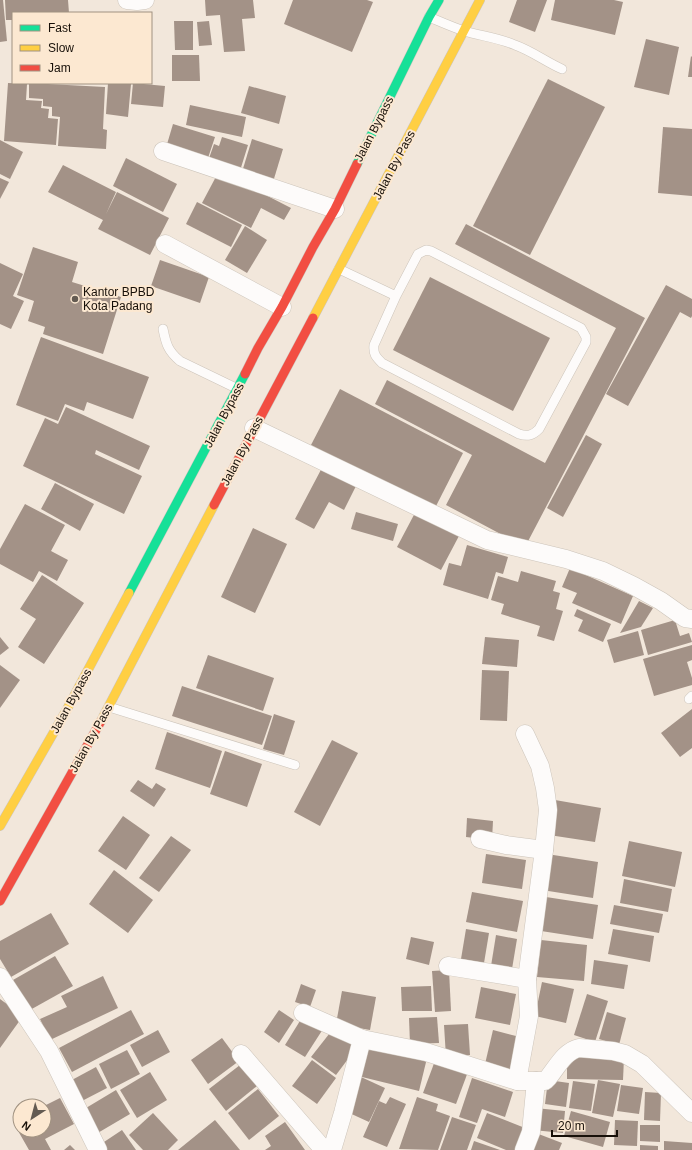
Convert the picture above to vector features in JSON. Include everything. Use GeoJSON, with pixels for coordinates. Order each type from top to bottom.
{"type":"FeatureCollection","features":[{"type":"Feature","properties":{"kind":"highway","name":"Jalan Bypass"},"geometry":{"type":"LineString","coordinates":[[0,826],[66,711],[238,389],[258,348],[335,209],[377,121],[439,0]]}},
{"type":"Feature","properties":{"kind":"highway","name":"Jalan By Pass"},"geometry":{"type":"LineString","coordinates":[[0,901],[109,707],[254,428],[480,0]]}},
{"type":"Feature","properties":{"kind":"street"},"geometry":{"type":"LineString","coordinates":[[128,0],[145,0]]}},
{"type":"Feature","properties":{"kind":"street"},"geometry":{"type":"LineString","coordinates":[[163,151],[335,209]]}},
{"type":"Feature","properties":{"kind":"street"},"geometry":{"type":"LineString","coordinates":[[165,244],[282,307]]}},
{"type":"Feature","properties":{"kind":"street"},"geometry":{"type":"LineString","coordinates":[[254,428],[487,540],[566,559],[603,571],[661,601],[685,618],[692,619]]}},
{"type":"Feature","properties":{"kind":"street"},"geometry":{"type":"LineString","coordinates":[[517,1080],[529,1016],[527,979],[548,810],[540,766],[525,734]]}},
{"type":"Feature","properties":{"kind":"street"},"geometry":{"type":"LineString","coordinates":[[480,840],[544,850]]}},
{"type":"Feature","properties":{"kind":"street"},"geometry":{"type":"LineString","coordinates":[[448,966],[527,979]]}},
{"type":"Feature","properties":{"kind":"street"},"geometry":{"type":"LineString","coordinates":[[0,976],[49,1051],[98,1150]]}},
{"type":"Feature","properties":{"kind":"street"},"geometry":{"type":"LineString","coordinates":[[303,1013],[362,1039],[426,1052],[517,1080],[546,1080],[565,1056],[573,1049],[579,1048],[613,1051],[625,1054],[642,1064],[692,1113]]}},
{"type":"Feature","properties":{"kind":"street"},"geometry":{"type":"LineString","coordinates":[[332,1150],[362,1039]]}},
{"type":"Feature","properties":{"kind":"street"},"geometry":{"type":"LineString","coordinates":[[241,1054],[324,1150]]}},
{"type":"Feature","properties":{"kind":"street"},"geometry":{"type":"LineString","coordinates":[[524,1150],[531,1132],[536,1081]]}},
{"type":"Feature","properties":{"kind":"lane"},"geometry":{"type":"LineString","coordinates":[[429,17],[464,31],[504,40],[529,52],[537,54],[562,69]]}},
{"type":"Feature","properties":{"kind":"lane"},"geometry":{"type":"LineString","coordinates":[[426,250],[581,328],[586,337],[586,342],[539,429],[530,436],[525,436],[382,363],[377,358],[374,354],[374,345],[396,296],[418,254],[426,250]]}},
{"type":"Feature","properties":{"kind":"lane"},"geometry":{"type":"LineString","coordinates":[[339,268],[396,296]]}},
{"type":"Feature","properties":{"kind":"lane"},"geometry":{"type":"LineString","coordinates":[[163,329],[167,345],[173,356],[188,366],[238,389]]}},
{"type":"Feature","properties":{"kind":"lane"},"geometry":{"type":"LineString","coordinates":[[109,707],[296,766]]}},
{"type":"Feature","properties":{"kind":"building"},"geometry":{"type":"Polygon","coordinates":[[[0,0],[3,0],[7,41],[0,42],[0,0]]]}},
{"type":"Feature","properties":{"kind":"building"},"geometry":{"type":"Polygon","coordinates":[[[5,0],[68,0],[69,12],[12,12],[12,20],[6,20],[5,0]]]}},
{"type":"Feature","properties":{"kind":"building"},"geometry":{"type":"Polygon","coordinates":[[[205,0],[253,0],[255,18],[242,19],[245,51],[224,52],[220,15],[206,16],[205,0]]]}},
{"type":"Feature","properties":{"kind":"building"},"geometry":{"type":"Polygon","coordinates":[[[293,0],[367,0],[373,2],[352,52],[284,24],[293,0]]]}},
{"type":"Feature","properties":{"kind":"building"},"geometry":{"type":"Polygon","coordinates":[[[517,0],[547,0],[535,32],[509,22],[517,0]]]}},
{"type":"Feature","properties":{"kind":"building"},"geometry":{"type":"Polygon","coordinates":[[[555,0],[614,0],[623,2],[615,35],[551,20],[555,0]]]}},
{"type":"Feature","properties":{"kind":"building"},"geometry":{"type":"Polygon","coordinates":[[[174,21],[193,21],[193,50],[175,50],[174,21]]]}},
{"type":"Feature","properties":{"kind":"building"},"geometry":{"type":"Polygon","coordinates":[[[209,21],[212,45],[199,46],[197,22],[209,21]]]}},
{"type":"Feature","properties":{"kind":"building"},"geometry":{"type":"Polygon","coordinates":[[[646,39],[679,47],[669,95],[634,87],[646,39]]]}},
{"type":"Feature","properties":{"kind":"building"},"geometry":{"type":"Polygon","coordinates":[[[172,55],[199,55],[200,81],[172,81],[172,55]]]}},
{"type":"Feature","properties":{"kind":"building"},"geometry":{"type":"Polygon","coordinates":[[[691,56],[692,77],[688,77],[691,56]]]}},
{"type":"Feature","properties":{"kind":"building"},"geometry":{"type":"Polygon","coordinates":[[[548,79],[605,107],[530,255],[473,226],[548,79]]]}},
{"type":"Feature","properties":{"kind":"building"},"geometry":{"type":"Polygon","coordinates":[[[8,83],[27,84],[26,100],[42,101],[41,108],[49,109],[48,118],[58,119],[56,145],[4,141],[8,83]]]}},
{"type":"Feature","properties":{"kind":"building"},"geometry":{"type":"Polygon","coordinates":[[[29,84],[105,87],[103,129],[107,130],[106,149],[58,146],[60,117],[52,116],[52,107],[43,106],[43,99],[29,98],[29,84]]]}},
{"type":"Feature","properties":{"kind":"building"},"geometry":{"type":"Polygon","coordinates":[[[108,84],[131,84],[128,117],[106,114],[108,84]]]}},
{"type":"Feature","properties":{"kind":"building"},"geometry":{"type":"Polygon","coordinates":[[[133,84],[165,86],[163,107],[131,104],[133,84]]]}},
{"type":"Feature","properties":{"kind":"building"},"geometry":{"type":"Polygon","coordinates":[[[249,86],[286,96],[279,124],[241,113],[249,86]]]}},
{"type":"Feature","properties":{"kind":"building"},"geometry":{"type":"Polygon","coordinates":[[[190,105],[246,117],[242,137],[186,125],[190,105]]]}},
{"type":"Feature","properties":{"kind":"building"},"geometry":{"type":"Polygon","coordinates":[[[173,124],[215,137],[206,164],[165,151],[173,124]]]}},
{"type":"Feature","properties":{"kind":"building"},"geometry":{"type":"Polygon","coordinates":[[[663,127],[692,129],[692,196],[658,193],[663,127]]]}},
{"type":"Feature","properties":{"kind":"building"},"geometry":{"type":"Polygon","coordinates":[[[222,137],[248,145],[239,174],[207,164],[214,144],[219,146],[222,137]]]}},
{"type":"Feature","properties":{"kind":"building"},"geometry":{"type":"Polygon","coordinates":[[[252,139],[283,149],[273,182],[242,172],[252,139]]]}},
{"type":"Feature","properties":{"kind":"building"},"geometry":{"type":"Polygon","coordinates":[[[0,140],[23,152],[10,179],[0,174],[0,140]]]}},
{"type":"Feature","properties":{"kind":"building"},"geometry":{"type":"Polygon","coordinates":[[[126,158],[177,184],[163,212],[113,186],[126,158]]]}},
{"type":"Feature","properties":{"kind":"building"},"geometry":{"type":"Polygon","coordinates":[[[63,165],[116,192],[106,214],[117,192],[169,218],[150,255],[98,229],[103,220],[48,192],[63,165]]]}},
{"type":"Feature","properties":{"kind":"building"},"geometry":{"type":"Polygon","coordinates":[[[219,171],[291,208],[284,220],[261,208],[251,228],[202,203],[219,171]]]}},
{"type":"Feature","properties":{"kind":"building"},"geometry":{"type":"Polygon","coordinates":[[[0,178],[9,182],[0,199],[0,178]]]}},
{"type":"Feature","properties":{"kind":"building"},"geometry":{"type":"Polygon","coordinates":[[[197,202],[242,225],[231,247],[186,224],[197,202]]]}},
{"type":"Feature","properties":{"kind":"building"},"geometry":{"type":"Polygon","coordinates":[[[466,224],[645,318],[525,547],[446,505],[472,455],[375,404],[387,380],[545,463],[616,328],[455,244],[466,224]]]}},
{"type":"Feature","properties":{"kind":"building"},"geometry":{"type":"Polygon","coordinates":[[[245,226],[267,240],[247,273],[225,260],[245,226]]]}},
{"type":"Feature","properties":{"kind":"building","name":"Kantor BPBD Kota Padang"},"geometry":{"type":"Polygon","coordinates":[[[33,247],[78,262],[72,282],[121,297],[103,354],[43,334],[45,327],[28,321],[34,301],[17,295],[33,247]]]}},
{"type":"Feature","properties":{"kind":"building"},"geometry":{"type":"Polygon","coordinates":[[[160,260],[209,277],[200,303],[151,286],[160,260]]]}},
{"type":"Feature","properties":{"kind":"building"},"geometry":{"type":"Polygon","coordinates":[[[0,263],[23,274],[13,296],[24,301],[11,329],[0,324],[0,263]]]}},
{"type":"Feature","properties":{"kind":"building"},"geometry":{"type":"Polygon","coordinates":[[[430,277],[550,338],[513,411],[393,350],[430,277]]]}},
{"type":"Feature","properties":{"kind":"building"},"geometry":{"type":"Polygon","coordinates":[[[666,285],[692,299],[692,316],[691,318],[680,312],[628,406],[606,394],[666,285]]]}},
{"type":"Feature","properties":{"kind":"building"},"geometry":{"type":"Polygon","coordinates":[[[41,337],[149,377],[133,419],[87,402],[84,411],[65,404],[58,421],[16,405],[41,337]]]}},
{"type":"Feature","properties":{"kind":"building"},"geometry":{"type":"Polygon","coordinates":[[[340,389],[463,453],[434,510],[311,445],[340,389]]]}},
{"type":"Feature","properties":{"kind":"building"},"geometry":{"type":"Polygon","coordinates":[[[66,407],[150,446],[139,470],[96,450],[95,454],[142,476],[124,514],[23,466],[45,418],[58,424],[66,407]]]}},
{"type":"Feature","properties":{"kind":"building"},"geometry":{"type":"Polygon","coordinates":[[[586,435],[602,444],[563,517],[547,508],[586,435]]]}},
{"type":"Feature","properties":{"kind":"building"},"geometry":{"type":"Polygon","coordinates":[[[324,464],[358,482],[344,510],[329,502],[314,529],[295,519],[324,464]]]}},
{"type":"Feature","properties":{"kind":"building"},"geometry":{"type":"Polygon","coordinates":[[[55,483],[94,504],[80,531],[41,509],[55,483]]]}},
{"type":"Feature","properties":{"kind":"building"},"geometry":{"type":"Polygon","coordinates":[[[25,504],[65,525],[51,551],[68,560],[57,581],[39,571],[33,582],[0,564],[0,549],[25,504]]]}},
{"type":"Feature","properties":{"kind":"building"},"geometry":{"type":"Polygon","coordinates":[[[416,511],[460,534],[441,570],[397,547],[416,511]]]}},
{"type":"Feature","properties":{"kind":"building"},"geometry":{"type":"Polygon","coordinates":[[[356,512],[398,524],[393,541],[351,529],[356,512]]]}},
{"type":"Feature","properties":{"kind":"building"},"geometry":{"type":"Polygon","coordinates":[[[253,528],[287,544],[255,613],[221,597],[253,528]]]}},
{"type":"Feature","properties":{"kind":"building"},"geometry":{"type":"Polygon","coordinates":[[[467,545],[508,557],[503,574],[496,572],[488,599],[443,585],[449,563],[461,566],[467,545]]]}},
{"type":"Feature","properties":{"kind":"building"},"geometry":{"type":"Polygon","coordinates":[[[570,568],[633,596],[621,624],[572,603],[577,593],[562,587],[570,568]]]}},
{"type":"Feature","properties":{"kind":"building"},"geometry":{"type":"Polygon","coordinates":[[[521,571],[556,581],[553,591],[560,593],[556,609],[563,611],[554,641],[537,636],[540,626],[501,614],[504,604],[491,600],[498,576],[518,582],[521,571]]]}},
{"type":"Feature","properties":{"kind":"building"},"geometry":{"type":"Polygon","coordinates":[[[42,575],[84,603],[44,664],[18,647],[36,619],[20,609],[42,575]]]}},
{"type":"Feature","properties":{"kind":"building"},"geometry":{"type":"Polygon","coordinates":[[[639,601],[653,608],[641,627],[620,633],[639,601]]]}},
{"type":"Feature","properties":{"kind":"building"},"geometry":{"type":"Polygon","coordinates":[[[577,609],[611,624],[603,642],[578,631],[583,620],[574,616],[577,609]]]}},
{"type":"Feature","properties":{"kind":"building"},"geometry":{"type":"Polygon","coordinates":[[[675,620],[680,636],[689,633],[692,642],[648,655],[641,630],[675,620]]]}},
{"type":"Feature","properties":{"kind":"building"},"geometry":{"type":"Polygon","coordinates":[[[638,631],[644,655],[614,663],[607,640],[638,631]]]}},
{"type":"Feature","properties":{"kind":"building"},"geometry":{"type":"Polygon","coordinates":[[[0,637],[9,648],[0,655],[0,637]]]}},
{"type":"Feature","properties":{"kind":"building"},"geometry":{"type":"Polygon","coordinates":[[[485,637],[519,640],[517,667],[482,664],[485,637]]]}},
{"type":"Feature","properties":{"kind":"building"},"geometry":{"type":"Polygon","coordinates":[[[692,645],[692,660],[687,662],[692,678],[692,685],[654,696],[643,659],[692,645]]]}},
{"type":"Feature","properties":{"kind":"building"},"geometry":{"type":"Polygon","coordinates":[[[208,655],[274,678],[263,711],[196,688],[208,655]]]}},
{"type":"Feature","properties":{"kind":"building"},"geometry":{"type":"Polygon","coordinates":[[[0,665],[20,680],[0,708],[0,665]]]}},
{"type":"Feature","properties":{"kind":"building"},"geometry":{"type":"Polygon","coordinates":[[[482,670],[509,671],[507,721],[480,720],[482,670]]]}},
{"type":"Feature","properties":{"kind":"building"},"geometry":{"type":"Polygon","coordinates":[[[182,686],[272,716],[262,745],[172,716],[182,686]]]}},
{"type":"Feature","properties":{"kind":"building"},"geometry":{"type":"Polygon","coordinates":[[[692,709],[692,748],[680,757],[661,733],[692,709]]]}},
{"type":"Feature","properties":{"kind":"building"},"geometry":{"type":"Polygon","coordinates":[[[274,714],[295,721],[284,755],[263,749],[274,714]]]}},
{"type":"Feature","properties":{"kind":"building"},"geometry":{"type":"Polygon","coordinates":[[[167,732],[222,751],[210,788],[155,769],[167,732]]]}},
{"type":"Feature","properties":{"kind":"building"},"geometry":{"type":"Polygon","coordinates":[[[332,740],[358,753],[320,826],[294,812],[332,740]]]}},
{"type":"Feature","properties":{"kind":"building"},"geometry":{"type":"Polygon","coordinates":[[[225,751],[262,764],[247,807],[210,794],[225,751]]]}},
{"type":"Feature","properties":{"kind":"building"},"geometry":{"type":"Polygon","coordinates":[[[138,780],[152,789],[156,783],[166,789],[154,807],[130,791],[138,780]]]}},
{"type":"Feature","properties":{"kind":"building"},"geometry":{"type":"Polygon","coordinates":[[[555,800],[601,808],[595,842],[549,835],[555,800]]]}},
{"type":"Feature","properties":{"kind":"building"},"geometry":{"type":"Polygon","coordinates":[[[123,816],[150,835],[126,870],[98,851],[123,816]]]}},
{"type":"Feature","properties":{"kind":"building"},"geometry":{"type":"Polygon","coordinates":[[[467,818],[493,821],[492,840],[466,837],[467,818]]]}},
{"type":"Feature","properties":{"kind":"building"},"geometry":{"type":"Polygon","coordinates":[[[171,836],[191,850],[159,892],[139,878],[171,836]]]}},
{"type":"Feature","properties":{"kind":"building"},"geometry":{"type":"Polygon","coordinates":[[[629,841],[682,852],[675,887],[622,876],[629,841]]]}},
{"type":"Feature","properties":{"kind":"building"},"geometry":{"type":"Polygon","coordinates":[[[486,854],[526,860],[522,889],[482,883],[486,854]]]}},
{"type":"Feature","properties":{"kind":"building"},"geometry":{"type":"Polygon","coordinates":[[[547,854],[598,862],[593,898],[542,890],[547,854]]]}},
{"type":"Feature","properties":{"kind":"building"},"geometry":{"type":"Polygon","coordinates":[[[114,870],[153,900],[128,933],[89,904],[114,870]]]}},
{"type":"Feature","properties":{"kind":"building"},"geometry":{"type":"Polygon","coordinates":[[[624,879],[672,889],[668,912],[620,903],[624,879]]]}},
{"type":"Feature","properties":{"kind":"building"},"geometry":{"type":"Polygon","coordinates":[[[472,892],[523,901],[517,932],[466,922],[472,892]]]}},
{"type":"Feature","properties":{"kind":"building"},"geometry":{"type":"Polygon","coordinates":[[[546,897],[598,905],[593,939],[541,931],[546,897]]]}},
{"type":"Feature","properties":{"kind":"building"},"geometry":{"type":"Polygon","coordinates":[[[614,905],[663,914],[659,933],[610,924],[614,905]]]}},
{"type":"Feature","properties":{"kind":"building"},"geometry":{"type":"Polygon","coordinates":[[[51,913],[69,944],[11,977],[0,959],[0,941],[51,913]]]}},
{"type":"Feature","properties":{"kind":"building"},"geometry":{"type":"Polygon","coordinates":[[[466,929],[489,933],[484,963],[461,959],[466,929]]]}},
{"type":"Feature","properties":{"kind":"building"},"geometry":{"type":"Polygon","coordinates":[[[613,929],[654,936],[650,962],[608,954],[613,929]]]}},
{"type":"Feature","properties":{"kind":"building"},"geometry":{"type":"Polygon","coordinates":[[[496,935],[517,939],[512,969],[491,966],[496,935]]]}},
{"type":"Feature","properties":{"kind":"building"},"geometry":{"type":"Polygon","coordinates":[[[411,937],[434,942],[429,965],[406,959],[411,937]]]}},
{"type":"Feature","properties":{"kind":"building"},"geometry":{"type":"Polygon","coordinates":[[[541,940],[587,945],[584,981],[537,977],[541,940]]]}},
{"type":"Feature","properties":{"kind":"building"},"geometry":{"type":"Polygon","coordinates":[[[55,956],[73,986],[30,1010],[13,980],[55,956]]]}},
{"type":"Feature","properties":{"kind":"building"},"geometry":{"type":"Polygon","coordinates":[[[594,960],[628,965],[624,989],[591,984],[594,960]]]}},
{"type":"Feature","properties":{"kind":"building"},"geometry":{"type":"Polygon","coordinates":[[[449,970],[451,1011],[435,1012],[432,971],[449,970]]]}},
{"type":"Feature","properties":{"kind":"building"},"geometry":{"type":"Polygon","coordinates":[[[103,976],[118,1008],[50,1040],[40,1019],[67,1007],[61,996],[103,976]]]}},
{"type":"Feature","properties":{"kind":"building"},"geometry":{"type":"Polygon","coordinates":[[[542,982],[574,989],[566,1023],[535,1016],[542,982]]]}},
{"type":"Feature","properties":{"kind":"building"},"geometry":{"type":"Polygon","coordinates":[[[301,984],[316,990],[310,1007],[295,1002],[301,984]]]}},
{"type":"Feature","properties":{"kind":"building"},"geometry":{"type":"Polygon","coordinates":[[[431,986],[432,1011],[402,1011],[401,987],[431,986]]]}},
{"type":"Feature","properties":{"kind":"building"},"geometry":{"type":"Polygon","coordinates":[[[481,987],[516,994],[510,1025],[475,1018],[481,987]]]}},
{"type":"Feature","properties":{"kind":"building"},"geometry":{"type":"Polygon","coordinates":[[[342,991],[376,997],[370,1030],[336,1024],[342,991]]]}},
{"type":"Feature","properties":{"kind":"building"},"geometry":{"type":"Polygon","coordinates":[[[587,994],[608,1001],[595,1042],[574,1035],[587,994]]]}},
{"type":"Feature","properties":{"kind":"building"},"geometry":{"type":"Polygon","coordinates":[[[0,999],[23,1016],[0,1048],[0,999]]]}},
{"type":"Feature","properties":{"kind":"building"},"geometry":{"type":"Polygon","coordinates":[[[131,1010],[144,1034],[72,1072],[59,1048],[131,1010]]]}},
{"type":"Feature","properties":{"kind":"building"},"geometry":{"type":"Polygon","coordinates":[[[279,1010],[294,1020],[279,1043],[264,1032],[279,1010]]]}},
{"type":"Feature","properties":{"kind":"building"},"geometry":{"type":"Polygon","coordinates":[[[607,1012],[626,1018],[619,1045],[599,1039],[607,1012]]]}},
{"type":"Feature","properties":{"kind":"building"},"geometry":{"type":"Polygon","coordinates":[[[303,1016],[323,1029],[305,1057],[285,1045],[303,1016]]]}},
{"type":"Feature","properties":{"kind":"building"},"geometry":{"type":"Polygon","coordinates":[[[437,1017],[439,1043],[410,1044],[409,1018],[437,1017]]]}},
{"type":"Feature","properties":{"kind":"building"},"geometry":{"type":"Polygon","coordinates":[[[468,1024],[470,1055],[446,1057],[444,1025],[468,1024]]]}},
{"type":"Feature","properties":{"kind":"building"},"geometry":{"type":"Polygon","coordinates":[[[333,1029],[357,1047],[336,1075],[311,1057],[333,1029]]]}},
{"type":"Feature","properties":{"kind":"building"},"geometry":{"type":"Polygon","coordinates":[[[158,1030],[170,1052],[142,1067],[130,1045],[158,1030]]]}},
{"type":"Feature","properties":{"kind":"building"},"geometry":{"type":"Polygon","coordinates":[[[493,1030],[520,1037],[511,1071],[485,1064],[493,1030]]]}},
{"type":"Feature","properties":{"kind":"building"},"geometry":{"type":"Polygon","coordinates":[[[222,1038],[239,1061],[208,1084],[191,1060],[222,1038]]]}},
{"type":"Feature","properties":{"kind":"building"},"geometry":{"type":"Polygon","coordinates":[[[366,1043],[427,1058],[419,1091],[358,1076],[366,1043]]]}},
{"type":"Feature","properties":{"kind":"building"},"geometry":{"type":"Polygon","coordinates":[[[127,1050],[140,1074],[111,1089],[99,1064],[127,1050]]]}},
{"type":"Feature","properties":{"kind":"building"},"geometry":{"type":"Polygon","coordinates":[[[567,1057],[624,1058],[623,1080],[567,1079],[567,1057]]]}},
{"type":"Feature","properties":{"kind":"building"},"geometry":{"type":"Polygon","coordinates":[[[436,1058],[469,1069],[456,1104],[423,1093],[436,1058]]]}},
{"type":"Feature","properties":{"kind":"building"},"geometry":{"type":"Polygon","coordinates":[[[312,1060],[336,1078],[317,1104],[292,1086],[312,1060]]]}},
{"type":"Feature","properties":{"kind":"building"},"geometry":{"type":"Polygon","coordinates":[[[240,1065],[257,1086],[226,1111],[209,1089],[240,1065]]]}},
{"type":"Feature","properties":{"kind":"building"},"geometry":{"type":"Polygon","coordinates":[[[96,1067],[107,1088],[80,1102],[70,1081],[96,1067]]]}},
{"type":"Feature","properties":{"kind":"building"},"geometry":{"type":"Polygon","coordinates":[[[150,1072],[167,1100],[137,1118],[120,1090],[150,1072]]]}},
{"type":"Feature","properties":{"kind":"building"},"geometry":{"type":"Polygon","coordinates":[[[361,1077],[385,1088],[369,1122],[345,1111],[361,1077]]]}},
{"type":"Feature","properties":{"kind":"building"},"geometry":{"type":"Polygon","coordinates":[[[472,1078],[513,1092],[505,1117],[482,1109],[477,1123],[459,1117],[472,1078]]]}},
{"type":"Feature","properties":{"kind":"building"},"geometry":{"type":"Polygon","coordinates":[[[548,1080],[569,1083],[566,1107],[545,1104],[548,1080]]]}},
{"type":"Feature","properties":{"kind":"building"},"geometry":{"type":"Polygon","coordinates":[[[598,1080],[620,1084],[613,1117],[592,1113],[598,1080]]]}},
{"type":"Feature","properties":{"kind":"building"},"geometry":{"type":"Polygon","coordinates":[[[573,1081],[595,1084],[591,1111],[569,1108],[573,1081]]]}},
{"type":"Feature","properties":{"kind":"building"},"geometry":{"type":"Polygon","coordinates":[[[621,1085],[643,1088],[639,1114],[617,1111],[621,1085]]]}},
{"type":"Feature","properties":{"kind":"building"},"geometry":{"type":"Polygon","coordinates":[[[258,1089],[279,1116],[249,1140],[228,1113],[258,1089]]]}},
{"type":"Feature","properties":{"kind":"building"},"geometry":{"type":"Polygon","coordinates":[[[116,1090],[130,1114],[96,1134],[81,1111],[116,1090]]]}},
{"type":"Feature","properties":{"kind":"building"},"geometry":{"type":"Polygon","coordinates":[[[645,1092],[661,1093],[660,1121],[644,1120],[645,1092]]]}},
{"type":"Feature","properties":{"kind":"building"},"geometry":{"type":"Polygon","coordinates":[[[390,1097],[406,1104],[387,1147],[363,1137],[379,1101],[386,1104],[390,1097]]]}},
{"type":"Feature","properties":{"kind":"building"},"geometry":{"type":"Polygon","coordinates":[[[417,1097],[438,1104],[436,1111],[450,1116],[438,1150],[399,1149],[417,1097]]]}},
{"type":"Feature","properties":{"kind":"building"},"geometry":{"type":"Polygon","coordinates":[[[60,1098],[74,1124],[52,1135],[52,1102],[60,1098]]]}},
{"type":"Feature","properties":{"kind":"building"},"geometry":{"type":"Polygon","coordinates":[[[535,1108],[565,1111],[563,1133],[533,1130],[535,1108]]]}},
{"type":"Feature","properties":{"kind":"building"},"geometry":{"type":"Polygon","coordinates":[[[571,1111],[610,1122],[603,1147],[564,1136],[571,1111]]]}},
{"type":"Feature","properties":{"kind":"building"},"geometry":{"type":"Polygon","coordinates":[[[153,1113],[178,1140],[168,1150],[143,1150],[129,1135],[153,1113]]]}},
{"type":"Feature","properties":{"kind":"building"},"geometry":{"type":"Polygon","coordinates":[[[487,1113],[530,1130],[522,1150],[506,1150],[477,1138],[487,1113]]]}},
{"type":"Feature","properties":{"kind":"building"},"geometry":{"type":"Polygon","coordinates":[[[452,1117],[476,1125],[467,1150],[440,1150],[452,1117]]]}},
{"type":"Feature","properties":{"kind":"building"},"geometry":{"type":"Polygon","coordinates":[[[215,1120],[240,1150],[178,1150],[215,1120]]]}},
{"type":"Feature","properties":{"kind":"building"},"geometry":{"type":"Polygon","coordinates":[[[615,1120],[638,1121],[637,1146],[614,1145],[615,1120]]]}},
{"type":"Feature","properties":{"kind":"building"},"geometry":{"type":"Polygon","coordinates":[[[285,1122],[305,1150],[265,1150],[271,1146],[265,1136],[285,1122]]]}},
{"type":"Feature","properties":{"kind":"building"},"geometry":{"type":"Polygon","coordinates":[[[640,1125],[660,1125],[660,1142],[640,1141],[640,1125]]]}},
{"type":"Feature","properties":{"kind":"building"},"geometry":{"type":"Polygon","coordinates":[[[122,1130],[136,1150],[104,1150],[101,1144],[122,1130]]]}},
{"type":"Feature","properties":{"kind":"building"},"geometry":{"type":"Polygon","coordinates":[[[536,1133],[562,1143],[559,1150],[529,1150],[536,1133]]]}},
{"type":"Feature","properties":{"kind":"building"},"geometry":{"type":"Polygon","coordinates":[[[22,1138],[47,1138],[45,1139],[51,1150],[29,1150],[22,1138]]]}},
{"type":"Feature","properties":{"kind":"building"},"geometry":{"type":"Polygon","coordinates":[[[474,1141],[500,1150],[471,1150],[474,1141]]]}},
{"type":"Feature","properties":{"kind":"building"},"geometry":{"type":"Polygon","coordinates":[[[664,1141],[692,1143],[692,1150],[664,1150],[664,1141]]]}},
{"type":"Feature","properties":{"kind":"building"},"geometry":{"type":"Polygon","coordinates":[[[70,1145],[75,1150],[64,1150],[70,1145]]]}},
{"type":"Feature","properties":{"kind":"building"},"geometry":{"type":"Polygon","coordinates":[[[640,1145],[658,1146],[658,1150],[640,1150],[640,1145]]]}},
{"type":"Feature","properties":{"kind":"traffic: fast"},"geometry":{"type":"LineString","coordinates":[[357,164],[429,17],[439,0]]}},
{"type":"Feature","properties":{"kind":"traffic: fast"},"geometry":{"type":"LineString","coordinates":[[129,593],[245,374]]}},
{"type":"Feature","properties":{"kind":"traffic: slow"},"geometry":{"type":"LineString","coordinates":[[313,318],[480,0]]}},
{"type":"Feature","properties":{"kind":"traffic: slow"},"geometry":{"type":"LineString","coordinates":[[101,721],[214,505]]}},
{"type":"Feature","properties":{"kind":"traffic: slow"},"geometry":{"type":"LineString","coordinates":[[0,826],[66,711],[129,593]]}},
{"type":"Feature","properties":{"kind":"traffic: jam"},"geometry":{"type":"LineString","coordinates":[[245,374],[335,209],[357,164]]}},
{"type":"Feature","properties":{"kind":"traffic: jam"},"geometry":{"type":"LineString","coordinates":[[214,505],[313,318]]}},
{"type":"Feature","properties":{"kind":"traffic: jam"},"geometry":{"type":"LineString","coordinates":[[0,901],[101,721]]}},
{"type":"Feature","properties":{"kind":"place","name":"Kantor BPBD Kota Padang"},"geometry":{"type":"Point","coordinates":[75,299]}}]}
